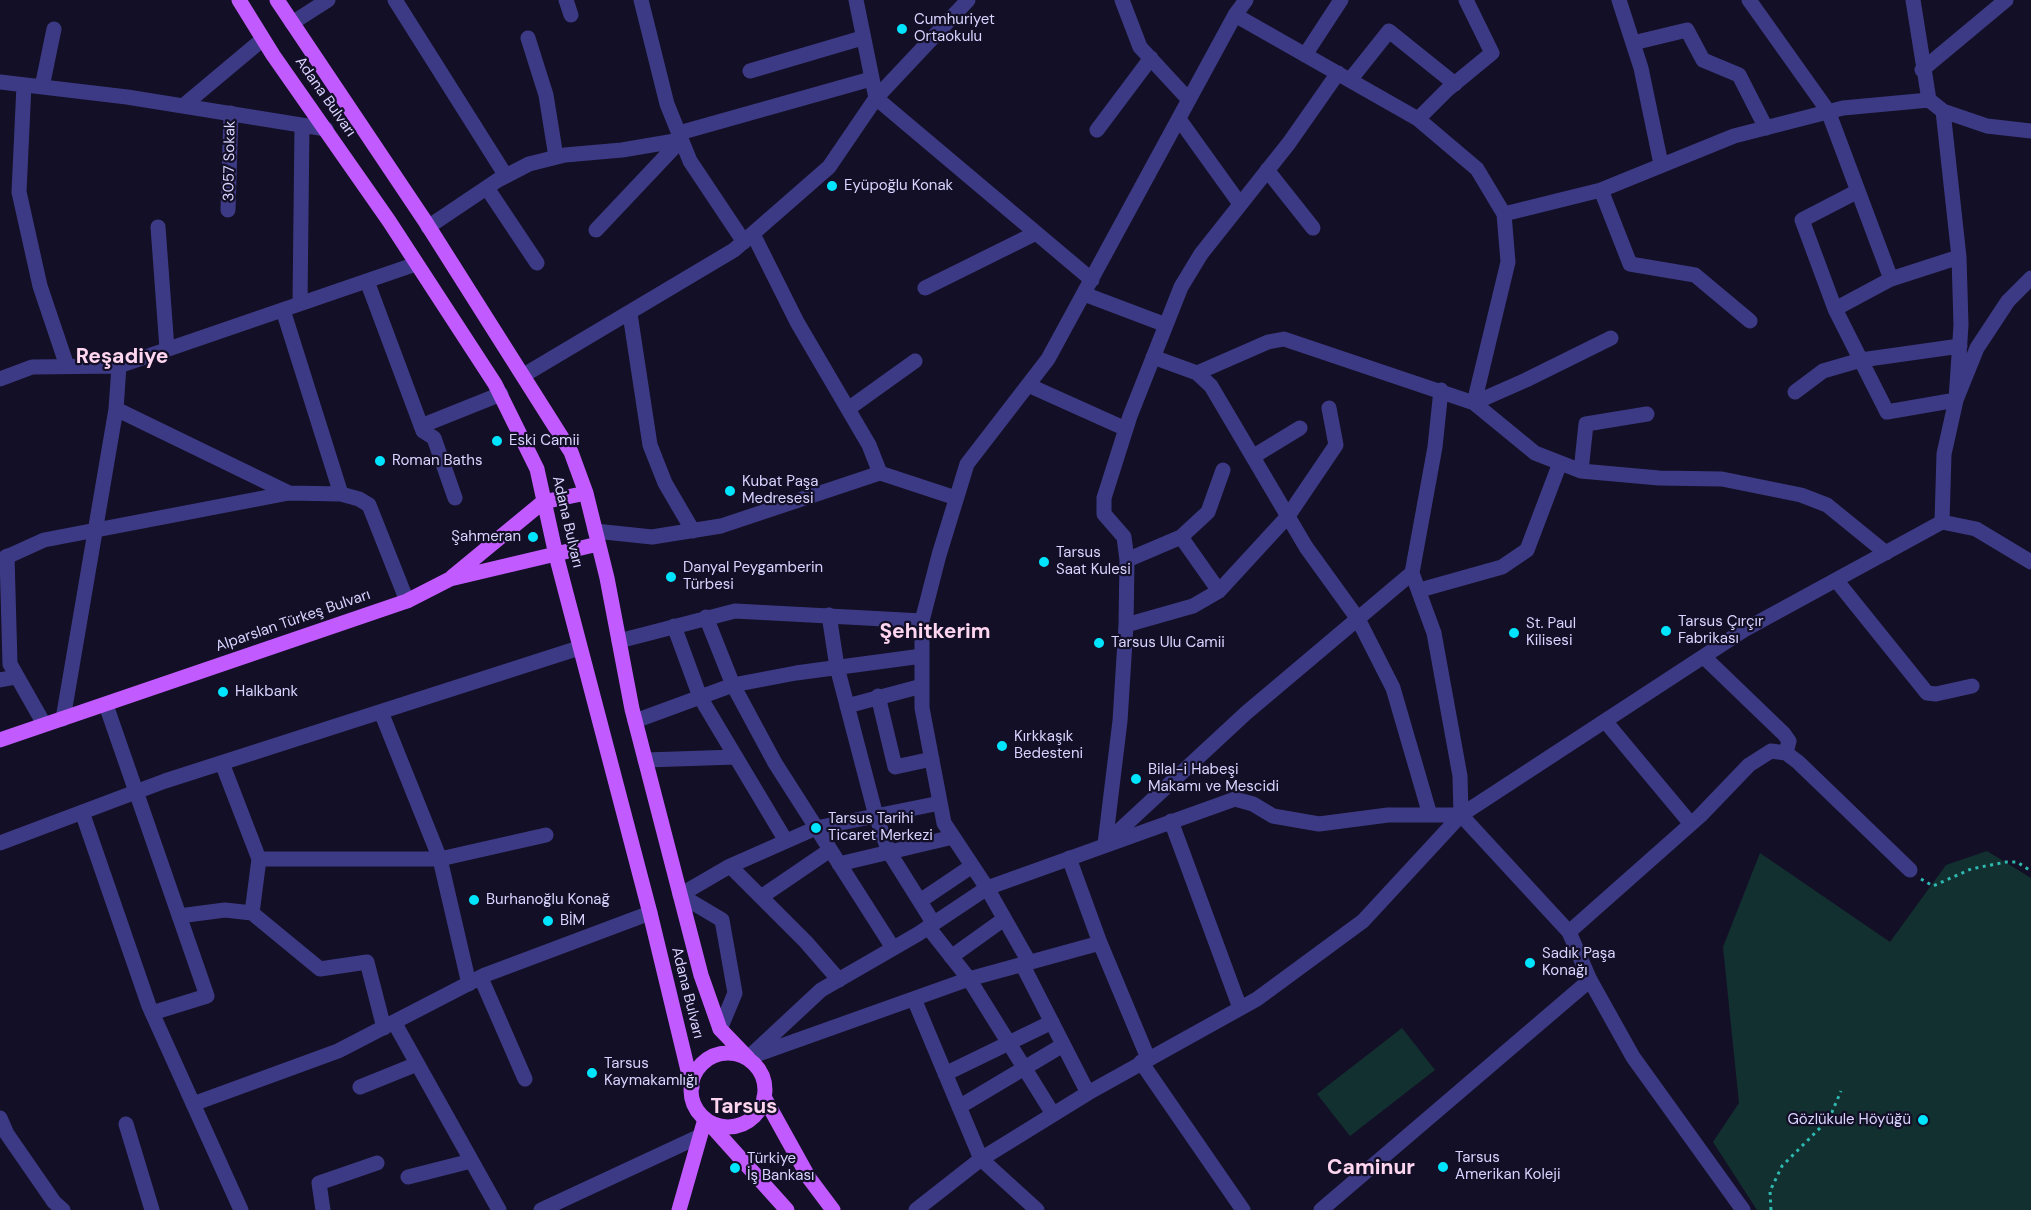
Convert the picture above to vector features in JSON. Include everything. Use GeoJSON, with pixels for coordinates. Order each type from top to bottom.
{"type":"FeatureCollection","features":[{"type":"Feature","properties":{"kind":"main road","name":"Adana Bulvarı"},"geometry":{"type":"LineString","coordinates":[[239,0],[501,394],[537,469],[579,648],[650,914],[692,1087]]}},
{"type":"Feature","properties":{"kind":"main road","name":"Adana Bulvarı"},"geometry":{"type":"LineString","coordinates":[[277,0],[428,227],[571,452],[586,493],[635,721],[701,975],[720,1029],[748,1058]]}},
{"type":"Feature","properties":{"kind":"main road"},"geometry":{"type":"LineString","coordinates":[[450,579],[543,502],[586,493]]}},
{"type":"Feature","properties":{"kind":"main road","name":"Alparslan Türkeş Bulvarı"},"geometry":{"type":"LineString","coordinates":[[0,740],[407,601],[450,579],[556,555],[596,537]]}},
{"type":"Feature","properties":{"kind":"main road"},"geometry":{"type":"LineString","coordinates":[[705,1119],[716,1125],[739,1125],[758,1112],[764,1097],[763,1077],[748,1058],[730,1053],[712,1057],[698,1070],[692,1087],[693,1099],[705,1119],[787,1210]]}},
{"type":"Feature","properties":{"kind":"main road"},"geometry":{"type":"LineString","coordinates":[[764,1097],[809,1178],[833,1210]]}},
{"type":"Feature","properties":{"kind":"main road"},"geometry":{"type":"LineString","coordinates":[[679,1210],[705,1119]]}},
{"type":"Feature","properties":{"kind":"street"},"geometry":{"type":"LineString","coordinates":[[292,23],[328,0]]}},
{"type":"Feature","properties":{"kind":"street"},"geometry":{"type":"LineString","coordinates":[[395,0],[506,176]]}},
{"type":"Feature","properties":{"kind":"street"},"geometry":{"type":"LineString","coordinates":[[566,0],[571,15]]}},
{"type":"Feature","properties":{"kind":"street"},"geometry":{"type":"LineString","coordinates":[[641,0],[667,104],[690,161],[748,238],[869,445],[880,473]]}},
{"type":"Feature","properties":{"kind":"street"},"geometry":{"type":"LineString","coordinates":[[856,0],[876,98],[1092,280]]}},
{"type":"Feature","properties":{"kind":"street"},"geometry":{"type":"LineString","coordinates":[[524,375],[630,314],[734,250],[829,167],[876,98],[968,0]]}},
{"type":"Feature","properties":{"kind":"street"},"geometry":{"type":"LineString","coordinates":[[1122,0],[1140,47],[1189,100]]}},
{"type":"Feature","properties":{"kind":"street"},"geometry":{"type":"LineString","coordinates":[[1305,55],[1341,0]]}},
{"type":"Feature","properties":{"kind":"street"},"geometry":{"type":"LineString","coordinates":[[1418,119],[1492,53],[1466,0]]}},
{"type":"Feature","properties":{"kind":"street"},"geometry":{"type":"LineString","coordinates":[[1619,0],[1633,43],[1660,164]]}},
{"type":"Feature","properties":{"kind":"street"},"geometry":{"type":"LineString","coordinates":[[1749,0],[1828,111],[1892,279]]}},
{"type":"Feature","properties":{"kind":"street"},"geometry":{"type":"LineString","coordinates":[[1913,0],[1922,70],[1929,100],[1944,111],[1987,126],[2031,131]]}},
{"type":"Feature","properties":{"kind":"street"},"geometry":{"type":"LineString","coordinates":[[1922,70],[2006,0]]}},
{"type":"Feature","properties":{"kind":"street"},"geometry":{"type":"LineString","coordinates":[[1088,1093],[1004,919],[987,888],[944,823],[922,708],[922,621],[967,464],[1048,359],[1238,6],[1305,55],[1418,119],[1477,169],[1504,214],[1508,262],[1474,402]]}},
{"type":"Feature","properties":{"kind":"street"},"geometry":{"type":"LineString","coordinates":[[42,87],[54,29]]}},
{"type":"Feature","properties":{"kind":"street"},"geometry":{"type":"LineString","coordinates":[[1633,43],[1687,30],[1703,60],[1739,75],[1766,128]]}},
{"type":"Feature","properties":{"kind":"street"},"geometry":{"type":"LineString","coordinates":[[1105,844],[1120,722],[1126,626],[1126,560],[1124,537],[1104,514],[1104,498],[1126,429],[1181,287],[1201,254],[1267,170],[1344,77],[1389,31],[1455,84]]}},
{"type":"Feature","properties":{"kind":"street"},"geometry":{"type":"LineString","coordinates":[[528,38],[546,95],[556,157]]}},
{"type":"Feature","properties":{"kind":"street"},"geometry":{"type":"LineString","coordinates":[[750,71],[862,38]]}},
{"type":"Feature","properties":{"kind":"street"},"geometry":{"type":"LineString","coordinates":[[183,106],[263,39]]}},
{"type":"Feature","properties":{"kind":"street"},"geometry":{"type":"LineString","coordinates":[[1097,130],[1151,58]]}},
{"type":"Feature","properties":{"kind":"street"},"geometry":{"type":"LineString","coordinates":[[428,227],[506,176],[529,164],[556,157],[622,150],[680,137],[871,79]]}},
{"type":"Feature","properties":{"kind":"street"},"geometry":{"type":"LineString","coordinates":[[0,82],[183,106],[326,129]]}},
{"type":"Feature","properties":{"kind":"street"},"geometry":{"type":"LineString","coordinates":[[24,85],[19,192],[40,286],[66,366]]}},
{"type":"Feature","properties":{"kind":"street"},"geometry":{"type":"LineString","coordinates":[[1504,214],[1601,190],[1660,164],[1734,136],[1828,111],[1929,100]]}},
{"type":"Feature","properties":{"kind":"street"},"geometry":{"type":"LineString","coordinates":[[1942,522],[1940,495],[1944,454],[1956,400],[1960,346],[1959,257],[1944,111]]}},
{"type":"Feature","properties":{"kind":"street","name":"3057 Sokak"},"geometry":{"type":"LineString","coordinates":[[228,210],[231,113]]}},
{"type":"Feature","properties":{"kind":"street"},"geometry":{"type":"LineString","coordinates":[[1179,119],[1240,204]]}},
{"type":"Feature","properties":{"kind":"street"},"geometry":{"type":"LineString","coordinates":[[300,304],[302,125]]}},
{"type":"Feature","properties":{"kind":"street"},"geometry":{"type":"LineString","coordinates":[[596,230],[680,137]]}},
{"type":"Feature","properties":{"kind":"street"},"geometry":{"type":"LineString","coordinates":[[1267,170],[1313,228]]}},
{"type":"Feature","properties":{"kind":"street"},"geometry":{"type":"LineString","coordinates":[[487,188],[537,263]]}},
{"type":"Feature","properties":{"kind":"street"},"geometry":{"type":"LineString","coordinates":[[1601,190],[1630,264],[1695,275],[1750,321]]}},
{"type":"Feature","properties":{"kind":"street"},"geometry":{"type":"LineString","coordinates":[[1858,191],[1802,220],[1835,309],[1887,412],[1956,400]]}},
{"type":"Feature","properties":{"kind":"street"},"geometry":{"type":"LineString","coordinates":[[158,227],[167,349]]}},
{"type":"Feature","properties":{"kind":"street"},"geometry":{"type":"LineString","coordinates":[[925,288],[1036,232]]}},
{"type":"Feature","properties":{"kind":"street"},"geometry":{"type":"LineString","coordinates":[[1835,309],[1892,279],[1959,257]]}},
{"type":"Feature","properties":{"kind":"street"},"geometry":{"type":"LineString","coordinates":[[0,379],[16,371],[32,367],[119,366],[416,264]]}},
{"type":"Feature","properties":{"kind":"street"},"geometry":{"type":"LineString","coordinates":[[1956,400],[1977,348],[2008,301],[2031,278]]}},
{"type":"Feature","properties":{"kind":"street"},"geometry":{"type":"LineString","coordinates":[[367,281],[423,431],[434,438],[455,498]]}},
{"type":"Feature","properties":{"kind":"street"},"geometry":{"type":"LineString","coordinates":[[1084,294],[1166,325]]}},
{"type":"Feature","properties":{"kind":"street"},"geometry":{"type":"LineString","coordinates":[[283,310],[341,494]]}},
{"type":"Feature","properties":{"kind":"street"},"geometry":{"type":"LineString","coordinates":[[630,314],[650,445],[665,483],[693,531]]}},
{"type":"Feature","properties":{"kind":"street"},"geometry":{"type":"LineString","coordinates":[[1474,402],[1526,380],[1611,338]]}},
{"type":"Feature","properties":{"kind":"street"},"geometry":{"type":"LineString","coordinates":[[1197,373],[1268,342],[1284,339],[1474,402],[1535,453],[1581,471],[1659,478],[1722,479],[1801,495],[1827,506],[1854,524],[1886,553]]}},
{"type":"Feature","properties":{"kind":"street"},"geometry":{"type":"LineString","coordinates":[[1795,392],[1823,371],[1861,360],[1960,346]]}},
{"type":"Feature","properties":{"kind":"street"},"geometry":{"type":"LineString","coordinates":[[1154,357],[1197,373],[1211,386],[1306,547],[1358,619],[1393,688],[1430,815]]}},
{"type":"Feature","properties":{"kind":"street"},"geometry":{"type":"LineString","coordinates":[[848,409],[915,361]]}},
{"type":"Feature","properties":{"kind":"street"},"geometry":{"type":"LineString","coordinates":[[63,719],[116,409],[119,366]]}},
{"type":"Feature","properties":{"kind":"street"},"geometry":{"type":"LineString","coordinates":[[0,369],[16,371]]}},
{"type":"Feature","properties":{"kind":"street"},"geometry":{"type":"LineString","coordinates":[[1028,385],[1126,429]]}},
{"type":"Feature","properties":{"kind":"street"},"geometry":{"type":"LineString","coordinates":[[1441,390],[1435,447],[1412,573],[1434,633],[1460,776],[1461,815],[1569,932],[1590,980],[1633,1057],[1743,1210]]}},
{"type":"Feature","properties":{"kind":"street"},"geometry":{"type":"LineString","coordinates":[[421,426],[501,394]]}},
{"type":"Feature","properties":{"kind":"street"},"geometry":{"type":"LineString","coordinates":[[1126,626],[1192,606],[1219,591],[1288,516],[1336,445],[1329,408]]}},
{"type":"Feature","properties":{"kind":"street"},"geometry":{"type":"LineString","coordinates":[[116,409],[289,493]]}},
{"type":"Feature","properties":{"kind":"street"},"geometry":{"type":"LineString","coordinates":[[1581,471],[1586,424],[1647,414]]}},
{"type":"Feature","properties":{"kind":"street"},"geometry":{"type":"LineString","coordinates":[[1254,456],[1300,428]]}},
{"type":"Feature","properties":{"kind":"street"},"geometry":{"type":"LineString","coordinates":[[1420,590],[1502,567],[1527,550],[1560,463]]}},
{"type":"Feature","properties":{"kind":"street"},"geometry":{"type":"LineString","coordinates":[[1126,560],[1181,537],[1208,512],[1223,470]]}},
{"type":"Feature","properties":{"kind":"street"},"geometry":{"type":"LineString","coordinates":[[596,537],[652,537],[721,526],[880,473],[956,498]]}},
{"type":"Feature","properties":{"kind":"street"},"geometry":{"type":"LineString","coordinates":[[44,724],[10,664],[3,558],[44,540],[289,493],[341,494],[359,499],[369,505],[407,601]]}},
{"type":"Feature","properties":{"kind":"street"},"geometry":{"type":"LineString","coordinates":[[916,1210],[981,1159],[1053,1114],[1144,1060],[1257,999],[1363,921],[1461,815],[1744,630],[1942,522],[1976,529],[2031,562]]}},
{"type":"Feature","properties":{"kind":"street"},"geometry":{"type":"LineString","coordinates":[[1181,537],[1219,591]]}},
{"type":"Feature","properties":{"kind":"street"},"geometry":{"type":"LineString","coordinates":[[1105,844],[1246,713],[1412,573]]}},
{"type":"Feature","properties":{"kind":"street"},"geometry":{"type":"LineString","coordinates":[[1836,580],[1927,693],[1936,694],[1972,686]]}},
{"type":"Feature","properties":{"kind":"street"},"geometry":{"type":"LineString","coordinates":[[619,641],[735,611],[922,621]]}},
{"type":"Feature","properties":{"kind":"street"},"geometry":{"type":"LineString","coordinates":[[829,615],[837,667],[876,816],[889,852],[951,957],[969,979],[1053,1114]]}},
{"type":"Feature","properties":{"kind":"street"},"geometry":{"type":"LineString","coordinates":[[706,617],[733,685],[775,763],[893,948]]}},
{"type":"Feature","properties":{"kind":"street"},"geometry":{"type":"LineString","coordinates":[[674,626],[700,697],[786,841]]}},
{"type":"Feature","properties":{"kind":"street"},"geometry":{"type":"LineString","coordinates":[[0,843],[222,763],[579,648]]}},
{"type":"Feature","properties":{"kind":"street"},"geometry":{"type":"LineString","coordinates":[[635,721],[733,685],[837,667],[922,656]]}},
{"type":"Feature","properties":{"kind":"street"},"geometry":{"type":"LineString","coordinates":[[1704,657],[1790,741],[1786,753]]}},
{"type":"Feature","properties":{"kind":"street"},"geometry":{"type":"LineString","coordinates":[[0,680],[16,677]]}},
{"type":"Feature","properties":{"kind":"street"},"geometry":{"type":"LineString","coordinates":[[847,706],[922,686]]}},
{"type":"Feature","properties":{"kind":"street"},"geometry":{"type":"LineString","coordinates":[[878,696],[895,767],[932,759]]}},
{"type":"Feature","properties":{"kind":"street"},"geometry":{"type":"LineString","coordinates":[[106,705],[207,996],[152,1013]]}},
{"type":"Feature","properties":{"kind":"street"},"geometry":{"type":"LineString","coordinates":[[381,712],[440,858],[475,981],[525,1079]]}},
{"type":"Feature","properties":{"kind":"street"},"geometry":{"type":"LineString","coordinates":[[1605,721],[1691,824]]}},
{"type":"Feature","properties":{"kind":"street"},"geometry":{"type":"LineString","coordinates":[[1569,932],[1691,824],[1749,765],[1771,752],[1786,753],[1856,815],[1910,870]]}},
{"type":"Feature","properties":{"kind":"street"},"geometry":{"type":"LineString","coordinates":[[645,760],[736,757]]}},
{"type":"Feature","properties":{"kind":"street"},"geometry":{"type":"LineString","coordinates":[[222,763],[259,858],[252,913]]}},
{"type":"Feature","properties":{"kind":"street"},"geometry":{"type":"LineString","coordinates":[[748,1058],[821,990],[931,925],[987,888],[1235,799],[1253,804],[1273,816],[1319,824],[1388,815],[1461,815]]}},
{"type":"Feature","properties":{"kind":"street"},"geometry":{"type":"LineString","coordinates":[[720,1029],[735,993],[722,920],[680,895],[730,866],[816,828],[940,803]]}},
{"type":"Feature","properties":{"kind":"street"},"geometry":{"type":"LineString","coordinates":[[82,812],[152,1013],[241,1210]]}},
{"type":"Feature","properties":{"kind":"street"},"geometry":{"type":"LineString","coordinates":[[1171,821],[1240,1008]]}},
{"type":"Feature","properties":{"kind":"street"},"geometry":{"type":"LineString","coordinates":[[259,858],[440,858],[546,835]]}},
{"type":"Feature","properties":{"kind":"street"},"geometry":{"type":"LineString","coordinates":[[839,864],[953,837]]}},
{"type":"Feature","properties":{"kind":"street"},"geometry":{"type":"LineString","coordinates":[[761,897],[830,850]]}},
{"type":"Feature","properties":{"kind":"street"},"geometry":{"type":"LineString","coordinates":[[1069,858],[1144,1060],[1243,1210]]}},
{"type":"Feature","properties":{"kind":"street"},"geometry":{"type":"LineString","coordinates":[[730,866],[839,980]]}},
{"type":"Feature","properties":{"kind":"street"},"geometry":{"type":"LineString","coordinates":[[920,901],[972,867]]}},
{"type":"Feature","properties":{"kind":"street"},"geometry":{"type":"LineString","coordinates":[[180,916],[225,909],[252,913],[320,969],[367,962],[389,1025],[417,1064],[499,1210]]}},
{"type":"Feature","properties":{"kind":"street"},"geometry":{"type":"LineString","coordinates":[[193,1104],[338,1051],[475,981],[650,914]]}},
{"type":"Feature","properties":{"kind":"street"},"geometry":{"type":"LineString","coordinates":[[951,957],[1004,919]]}},
{"type":"Feature","properties":{"kind":"street"},"geometry":{"type":"LineString","coordinates":[[748,1058],[969,979],[1100,943]]}},
{"type":"Feature","properties":{"kind":"street"},"geometry":{"type":"LineString","coordinates":[[1321,1210],[1590,980]]}},
{"type":"Feature","properties":{"kind":"street"},"geometry":{"type":"LineString","coordinates":[[914,999],[981,1159],[1037,1210]]}},
{"type":"Feature","properties":{"kind":"street"},"geometry":{"type":"LineString","coordinates":[[945,1074],[1052,1022]]}},
{"type":"Feature","properties":{"kind":"street"},"geometry":{"type":"LineString","coordinates":[[959,1107],[1063,1045]]}},
{"type":"Feature","properties":{"kind":"street"},"geometry":{"type":"LineString","coordinates":[[360,1087],[417,1064]]}},
{"type":"Feature","properties":{"kind":"street"},"geometry":{"type":"LineString","coordinates":[[0,1119],[7,1134],[54,1202],[63,1210]]}},
{"type":"Feature","properties":{"kind":"street"},"geometry":{"type":"LineString","coordinates":[[126,1124],[152,1210]]}},
{"type":"Feature","properties":{"kind":"street"},"geometry":{"type":"LineString","coordinates":[[541,1210],[556,1206],[698,1137]]}},
{"type":"Feature","properties":{"kind":"street"},"geometry":{"type":"LineString","coordinates":[[408,1177],[471,1161]]}},
{"type":"Feature","properties":{"kind":"street"},"geometry":{"type":"LineString","coordinates":[[323,1210],[319,1183],[377,1163]]}},
{"type":"Feature","properties":{"kind":"path"},"geometry":{"type":"LineString","coordinates":[[1910,870],[1933,886],[1971,869],[2006,862],[2017,862],[2031,871]]}},
{"type":"Feature","properties":{"kind":"path"},"geometry":{"type":"LineString","coordinates":[[1771,1210],[1770,1191],[1782,1166],[1829,1119],[1841,1091]]}},
{"type":"Feature","properties":{"kind":"green space"},"geometry":{"type":"Polygon","coordinates":[[[1987,851],[2031,878],[2031,1210],[1757,1210],[1713,1142],[1739,1103],[1723,947],[1760,853],[1890,942],[1946,865],[1987,851]]]}},
{"type":"Feature","properties":{"kind":"green space"},"geometry":{"type":"Polygon","coordinates":[[[1402,1028],[1435,1070],[1350,1136],[1317,1094],[1402,1028]]]}},
{"type":"Feature","properties":{"kind":"place","name":"Cumhuriyet Ortaokulu"},"geometry":{"type":"Point","coordinates":[902,29]}},
{"type":"Feature","properties":{"kind":"place","name":"Eyüpoğlu Konak"},"geometry":{"type":"Point","coordinates":[832,186]}},
{"type":"Feature","properties":{"kind":"place","name":"Eski Camii"},"geometry":{"type":"Point","coordinates":[497,441]}},
{"type":"Feature","properties":{"kind":"place","name":"Roman Baths"},"geometry":{"type":"Point","coordinates":[380,461]}},
{"type":"Feature","properties":{"kind":"place","name":"Kubat Paşa Medresesi"},"geometry":{"type":"Point","coordinates":[730,491]}},
{"type":"Feature","properties":{"kind":"place","name":"Şahmeran"},"geometry":{"type":"Point","coordinates":[533,537]}},
{"type":"Feature","properties":{"kind":"place","name":"Tarsus Saat Kulesi"},"geometry":{"type":"Point","coordinates":[1044,562]}},
{"type":"Feature","properties":{"kind":"place","name":"Danyal Peygamberin Türbesi"},"geometry":{"type":"Point","coordinates":[671,577]}},
{"type":"Feature","properties":{"kind":"place","name":"Tarsus Çırçır Fabrikası"},"geometry":{"type":"Point","coordinates":[1666,631]}},
{"type":"Feature","properties":{"kind":"place","name":"St. Paul Kilisesi"},"geometry":{"type":"Point","coordinates":[1514,633]}},
{"type":"Feature","properties":{"kind":"place","name":"Tarsus Ulu Camii"},"geometry":{"type":"Point","coordinates":[1099,643]}},
{"type":"Feature","properties":{"kind":"place","name":"Halkbank"},"geometry":{"type":"Point","coordinates":[223,692]}},
{"type":"Feature","properties":{"kind":"place","name":"Kırkkaşık Bedesteni"},"geometry":{"type":"Point","coordinates":[1002,746]}},
{"type":"Feature","properties":{"kind":"place","name":"Bilal-i Habeşi Makamı ve Mescidi"},"geometry":{"type":"Point","coordinates":[1136,779]}},
{"type":"Feature","properties":{"kind":"place","name":"Tarsus Tarihi Ticaret Merkezi"},"geometry":{"type":"Point","coordinates":[816,828]}},
{"type":"Feature","properties":{"kind":"place","name":"Burhanoğlu Konağ"},"geometry":{"type":"Point","coordinates":[474,900]}},
{"type":"Feature","properties":{"kind":"place","name":"BİM"},"geometry":{"type":"Point","coordinates":[548,921]}},
{"type":"Feature","properties":{"kind":"place","name":"Sadık Paşa Konağı"},"geometry":{"type":"Point","coordinates":[1530,963]}},
{"type":"Feature","properties":{"kind":"place","name":"Tarsus Kaymakamlığı"},"geometry":{"type":"Point","coordinates":[592,1073]}},
{"type":"Feature","properties":{"kind":"place","name":"Gözlükule Höyüğü"},"geometry":{"type":"Point","coordinates":[1923,1120]}},
{"type":"Feature","properties":{"kind":"place","name":"Tarsus Amerikan Koleji"},"geometry":{"type":"Point","coordinates":[1443,1167]}},
{"type":"Feature","properties":{"kind":"place","name":"Türkiye İş Bankası"},"geometry":{"type":"Point","coordinates":[735,1168]}},
{"type":"Feature","properties":{"kind":"district","name":"Reşadiye"},"geometry":{"type":"Point","coordinates":[122,357]}},
{"type":"Feature","properties":{"kind":"district","name":"Şehitkerim"},"geometry":{"type":"Point","coordinates":[935,632]}},
{"type":"Feature","properties":{"kind":"district","name":"Tarsus"},"geometry":{"type":"Point","coordinates":[744,1107]}},
{"type":"Feature","properties":{"kind":"district","name":"Caminur"},"geometry":{"type":"Point","coordinates":[1371,1168]}}]}
